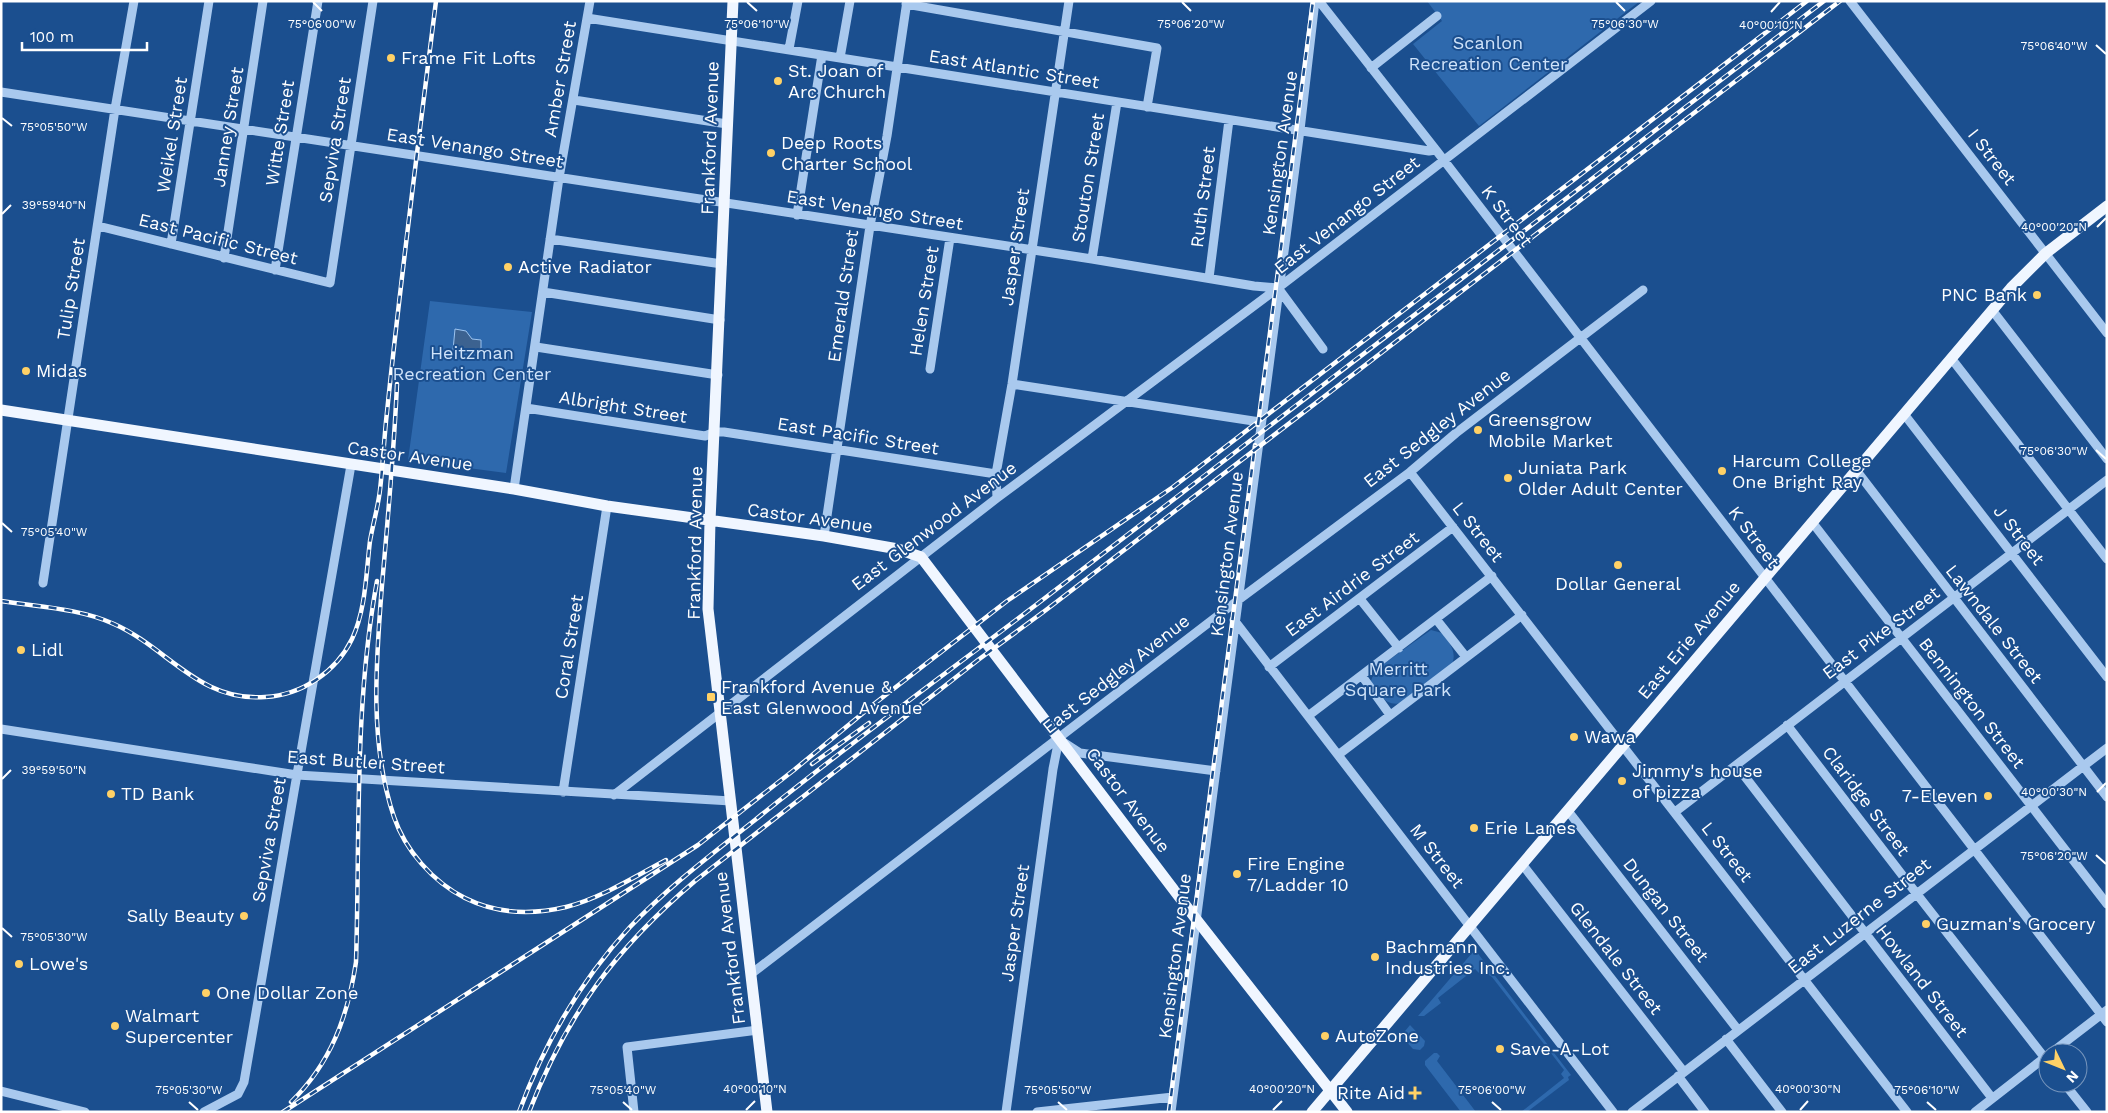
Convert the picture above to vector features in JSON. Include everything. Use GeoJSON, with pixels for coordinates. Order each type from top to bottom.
{"type":"FeatureCollection","features":[{"type":"Feature","properties":{"kind":"main road","name":"Frankford Avenue"},"geometry":{"type":"LineString","coordinates":[[733,1],[716,432],[710,522],[708,609],[767,1112]]}},
{"type":"Feature","properties":{"kind":"main road","name":"East Erie Avenue"},"geometry":{"type":"LineString","coordinates":[[1312,1112],[2019,279],[2046,253],[2107,206]]}},
{"type":"Feature","properties":{"kind":"main road","name":"Castor Avenue"},"geometry":{"type":"LineString","coordinates":[[1,410],[514,489],[710,522],[824,536],[898,549],[921,557],[1196,919],[1347,1112]]}},
{"type":"Feature","properties":{"kind":"street","name":"Tulip Street"},"geometry":{"type":"LineString","coordinates":[[43,583],[66,420],[134,1]]}},
{"type":"Feature","properties":{"kind":"street","name":"Weikel Street"},"geometry":{"type":"LineString","coordinates":[[171,244],[209,1]]}},
{"type":"Feature","properties":{"kind":"street","name":"Janney Street"},"geometry":{"type":"LineString","coordinates":[[224,258],[263,1]]}},
{"type":"Feature","properties":{"kind":"street","name":"Witte Street"},"geometry":{"type":"LineString","coordinates":[[275,270],[318,1]]}},
{"type":"Feature","properties":{"kind":"street","name":"Sepviva Street"},"geometry":{"type":"LineString","coordinates":[[330,283],[373,1]]}},
{"type":"Feature","properties":{"kind":"street","name":"Amber Street"},"geometry":{"type":"LineString","coordinates":[[514,489],[536,348],[559,178],[590,1]]}},
{"type":"Feature","properties":{"kind":"street"},"geometry":{"type":"LineString","coordinates":[[789,50],[798,1]]}},
{"type":"Feature","properties":{"kind":"street"},"geometry":{"type":"LineString","coordinates":[[840,58],[850,1]]}},
{"type":"Feature","properties":{"kind":"street","name":"Jasper Street"},"geometry":{"type":"LineString","coordinates":[[997,498],[996,474],[1012,384],[1069,1]]}},
{"type":"Feature","properties":{"kind":"street","name":"Kensington Avenue"},"geometry":{"type":"LineString","coordinates":[[1171,1112],[1260,422],[1300,130],[1315,1]]}},
{"type":"Feature","properties":{"kind":"street","name":"K Street"},"geometry":{"type":"LineString","coordinates":[[1319,1],[1444,160],[1973,849],[2104,1012],[2107,1022]]}},
{"type":"Feature","properties":{"kind":"street","name":"East Venango Street"},"geometry":{"type":"LineString","coordinates":[[1,92],[1092,259],[1254,286],[1278,288],[1651,1]]}},
{"type":"Feature","properties":{"kind":"street","name":"I Street"},"geometry":{"type":"LineString","coordinates":[[1850,1],[2107,333]]}},
{"type":"Feature","properties":{"kind":"street"},"geometry":{"type":"LineString","coordinates":[[907,2],[1157,48],[1146,107]]}},
{"type":"Feature","properties":{"kind":"street","name":"Emerald Street"},"geometry":{"type":"LineString","coordinates":[[824,536],[870,226],[887,136],[907,2]]}},
{"type":"Feature","properties":{"kind":"street"},"geometry":{"type":"LineString","coordinates":[[1372,68],[1437,16]]}},
{"type":"Feature","properties":{"kind":"street","name":"East Atlantic Street"},"geometry":{"type":"LineString","coordinates":[[587,18],[1429,152],[1436,150]]}},
{"type":"Feature","properties":{"kind":"street"},"geometry":{"type":"LineString","coordinates":[[797,215],[822,55]]}},
{"type":"Feature","properties":{"kind":"street"},"geometry":{"type":"LineString","coordinates":[[574,100],[728,124]]}},
{"type":"Feature","properties":{"kind":"street","name":"Stouton Street"},"geometry":{"type":"LineString","coordinates":[[1092,259],[1116,102]]}},
{"type":"Feature","properties":{"kind":"street","name":"Ruth Street"},"geometry":{"type":"LineString","coordinates":[[1209,278],[1229,120]]}},
{"type":"Feature","properties":{"kind":"street","name":"East Pacific Street"},"geometry":{"type":"LineString","coordinates":[[98,226],[330,283]]}},
{"type":"Feature","properties":{"kind":"street","name":"Helen Street"},"geometry":{"type":"LineString","coordinates":[[930,369],[950,238]]}},
{"type":"Feature","properties":{"kind":"street"},"geometry":{"type":"LineString","coordinates":[[550,239],[722,264]]}},
{"type":"Feature","properties":{"kind":"street"},"geometry":{"type":"LineString","coordinates":[[1278,288],[1323,349]]}},
{"type":"Feature","properties":{"kind":"street","name":"East Glenwood Avenue"},"geometry":{"type":"LineString","coordinates":[[614,795],[997,498],[1278,288]]}},
{"type":"Feature","properties":{"kind":"street","name":"East Sedgley Avenue"},"geometry":{"type":"LineString","coordinates":[[751,974],[1237,601],[1410,472],[1643,290]]}},
{"type":"Feature","properties":{"kind":"street"},"geometry":{"type":"LineString","coordinates":[[543,292],[720,320]]}},
{"type":"Feature","properties":{"kind":"street"},"geometry":{"type":"LineString","coordinates":[[1992,310],[2107,459]]}},
{"type":"Feature","properties":{"kind":"street"},"geometry":{"type":"LineString","coordinates":[[536,348],[718,375]]}},
{"type":"Feature","properties":{"kind":"street"},"geometry":{"type":"LineString","coordinates":[[1951,358],[2107,559]]}},
{"type":"Feature","properties":{"kind":"street"},"geometry":{"type":"LineString","coordinates":[[1012,384],[1260,422]]}},
{"type":"Feature","properties":{"kind":"street","name":"Albright Street"},"geometry":{"type":"LineString","coordinates":[[526,408],[706,436],[716,432]]}},
{"type":"Feature","properties":{"kind":"street","name":"J Street"},"geometry":{"type":"LineString","coordinates":[[1904,414],[2107,677]]}},
{"type":"Feature","properties":{"kind":"street","name":"East Pacific Street"},"geometry":{"type":"LineString","coordinates":[[716,432],[996,474]]}},
{"type":"Feature","properties":{"kind":"street","name":"Sepviva Street"},"geometry":{"type":"LineString","coordinates":[[205,1112],[238,1094],[244,1082],[297,775],[308,699],[351,465]]}},
{"type":"Feature","properties":{"kind":"street","name":"Lawndale Street"},"geometry":{"type":"LineString","coordinates":[[1856,470],[2107,797]]}},
{"type":"Feature","properties":{"kind":"street","name":"L Street"},"geometry":{"type":"LineString","coordinates":[[1410,472],[1907,1112]]}},
{"type":"Feature","properties":{"kind":"street","name":"East Pike Street"},"geometry":{"type":"LineString","coordinates":[[1674,812],[2107,480]]}},
{"type":"Feature","properties":{"kind":"street","name":"Coral Street"},"geometry":{"type":"LineString","coordinates":[[563,792],[607,506]]}},
{"type":"Feature","properties":{"kind":"street","name":"Bennington Street"},"geometry":{"type":"LineString","coordinates":[[1812,522],[2107,904]]}},
{"type":"Feature","properties":{"kind":"street","name":"East Airdrie Street"},"geometry":{"type":"LineString","coordinates":[[1269,667],[1453,527]]}},
{"type":"Feature","properties":{"kind":"street"},"geometry":{"type":"LineString","coordinates":[[1308,716],[1492,576]]}},
{"type":"Feature","properties":{"kind":"street"},"geometry":{"type":"LineString","coordinates":[[1360,599],[1399,648]]}},
{"type":"Feature","properties":{"kind":"street"},"geometry":{"type":"LineString","coordinates":[[1338,755],[1522,615]]}},
{"type":"Feature","properties":{"kind":"street"},"geometry":{"type":"LineString","coordinates":[[1436,619],[1466,657]]}},
{"type":"Feature","properties":{"kind":"street","name":"M Street"},"geometry":{"type":"LineString","coordinates":[[1234,620],[1613,1112]]}},
{"type":"Feature","properties":{"kind":"street"},"geometry":{"type":"LineString","coordinates":[[1362,676],[1390,715]]}},
{"type":"Feature","properties":{"kind":"street","name":"Claridge Street"},"geometry":{"type":"LineString","coordinates":[[1788,725],[1916,893],[2038,1045]]}},
{"type":"Feature","properties":{"kind":"street","name":"East Butler Street"},"geometry":{"type":"LineString","coordinates":[[1,729],[297,775],[731,801]]}},
{"type":"Feature","properties":{"kind":"street"},"geometry":{"type":"LineString","coordinates":[[1059,739],[1080,753],[1216,771]]}},
{"type":"Feature","properties":{"kind":"street","name":"Jasper Street"},"geometry":{"type":"LineString","coordinates":[[1006,1112],[1053,769],[1059,739]]}},
{"type":"Feature","properties":{"kind":"street","name":"East Luzerne Street"},"geometry":{"type":"LineString","coordinates":[[1632,1112],[2030,805],[2107,748]]}},
{"type":"Feature","properties":{"kind":"street","name":"Howland Street"},"geometry":{"type":"LineString","coordinates":[[1736,765],[1992,1098]]}},
{"type":"Feature","properties":{"kind":"street","name":"Dungan Street"},"geometry":{"type":"LineString","coordinates":[[1568,810],[1738,1030]]}},
{"type":"Feature","properties":{"kind":"street","name":"Glendale Street"},"geometry":{"type":"LineString","coordinates":[[1522,864],[1681,1074],[1705,1112]]}},
{"type":"Feature","properties":{"kind":"street"},"geometry":{"type":"LineString","coordinates":[[2065,1043],[2104,1012]]}},
{"type":"Feature","properties":{"kind":"street"},"geometry":{"type":"LineString","coordinates":[[634,1112],[627,1047],[758,1030]]}},
{"type":"Feature","properties":{"kind":"street"},"geometry":{"type":"LineString","coordinates":[[1726,1040],[1782,1112]]}},
{"type":"Feature","properties":{"kind":"street"},"geometry":{"type":"LineString","coordinates":[[1975,1112],[2038,1064]]}},
{"type":"Feature","properties":{"kind":"street"},"geometry":{"type":"LineString","coordinates":[[1,1092],[85,1112]]}},
{"type":"Feature","properties":{"kind":"street"},"geometry":{"type":"LineString","coordinates":[[2072,1093],[2087,1112]]}},
{"type":"Feature","properties":{"kind":"street"},"geometry":{"type":"LineString","coordinates":[[1037,1112],[1173,1097]]}},
{"type":"Feature","properties":{"kind":"green space","name":"Scanlon Recreation Center"},"geometry":{"type":"Polygon","coordinates":[[[1427,1],[1640,1],[1479,126],[1413,44],[1442,21],[1427,1]]]}},
{"type":"Feature","properties":{"kind":"green space","name":"Heitzman Recreation Center"},"geometry":{"type":"Polygon","coordinates":[[[430,301],[532,312],[506,473],[408,460],[430,301]]]}},
{"type":"Feature","properties":{"kind":"green space","name":"Merritt Square Park"},"geometry":{"type":"Polygon","coordinates":[[[1431,630],[1442,633],[1450,644],[1454,656],[1452,664],[1401,703],[1396,704],[1386,701],[1371,681],[1375,670],[1431,630]]]}},
{"type":"Feature","properties":{"kind":"green space"},"geometry":{"type":"Polygon","coordinates":[[[1476,951],[1571,1075],[1568,1077],[1569,1080],[1527,1112],[1521,1112],[1564,1078],[1561,1074],[1564,1070],[1492,977],[1486,973],[1479,973],[1475,969],[1438,998],[1441,1003],[1424,1016],[1418,1016],[1472,953],[1476,951]]]}},
{"type":"Feature","properties":{"kind":"green space"},"geometry":{"type":"Polygon","coordinates":[[[1410,1025],[1425,1041],[1424,1046],[1420,1050],[1413,1049],[1401,1036],[1410,1025]]]}},
{"type":"Feature","properties":{"kind":"green space"},"geometry":{"type":"Polygon","coordinates":[[[1434,1053],[1440,1056],[1437,1061],[1476,1112],[1461,1112],[1425,1065],[1425,1061],[1434,1053]]]}},
{"type":"Feature","properties":{"kind":"shaded area"},"geometry":{"type":"Polygon","coordinates":[[[455,329],[466,331],[472,339],[481,340],[481,353],[453,350],[455,329]]]}},
{"type":"Feature","properties":{"kind":"railway"},"geometry":{"type":"LineString","coordinates":[[1,601],[73,611],[114,624],[133,634],[202,682],[221,691],[242,696],[265,697],[292,692],[316,680],[337,662],[345,651],[352,639],[360,616],[365,591],[370,541],[379,496],[398,309],[436,1]]}},
{"type":"Feature","properties":{"kind":"railway"},"geometry":{"type":"LineString","coordinates":[[1258,425],[1313,1]]}},
{"type":"Feature","properties":{"kind":"railway"},"geometry":{"type":"LineString","coordinates":[[283,1112],[698,845],[874,704],[1007,601],[1173,487],[1807,1]]}},
{"type":"Feature","properties":{"kind":"railway"},"geometry":{"type":"LineString","coordinates":[[519,1112],[552,1038],[580,991],[612,947],[645,912],[675,885],[827,763],[1824,1]]}},
{"type":"Feature","properties":{"kind":"railway"},"geometry":{"type":"LineString","coordinates":[[529,1112],[560,1044],[596,985],[641,932],[666,906],[695,881],[978,660],[1046,610],[1840,1]]}},
{"type":"Feature","properties":{"kind":"railway"},"geometry":{"type":"LineString","coordinates":[[397,384],[378,643],[376,702],[381,760],[386,789],[394,817],[405,841],[431,874],[453,891],[477,903],[515,912],[553,910],[579,903],[617,886],[666,860]]}},
{"type":"Feature","properties":{"kind":"railway"},"geometry":{"type":"LineString","coordinates":[[1169,1112],[1255,445]]}},
{"type":"Feature","properties":{"kind":"railway"},"geometry":{"type":"LineString","coordinates":[[291,1102],[317,1071],[336,1038],[353,982],[356,962],[361,723],[370,628],[377,581]]}},
{"type":"Feature","properties":{"kind":"railway"},"geometry":{"type":"LineString","coordinates":[[812,764],[869,723]]}},
{"type":"Feature","properties":{"kind":"place","name":"Frame Fit Lofts"},"geometry":{"type":"Point","coordinates":[391,58]}},
{"type":"Feature","properties":{"kind":"place","name":"St. Joan of Arc Church"},"geometry":{"type":"Point","coordinates":[778,81]}},
{"type":"Feature","properties":{"kind":"place","name":"Deep Roots Charter School"},"geometry":{"type":"Point","coordinates":[771,153]}},
{"type":"Feature","properties":{"kind":"place","name":"Active Radiator"},"geometry":{"type":"Point","coordinates":[508,267]}},
{"type":"Feature","properties":{"kind":"place","name":"PNC Bank"},"geometry":{"type":"Point","coordinates":[2037,295]}},
{"type":"Feature","properties":{"kind":"place","name":"Midas"},"geometry":{"type":"Point","coordinates":[26,371]}},
{"type":"Feature","properties":{"kind":"place","name":"Greensgrow Mobile Market"},"geometry":{"type":"Point","coordinates":[1478,430]}},
{"type":"Feature","properties":{"kind":"place","name":"Harcum College One Bright Ray"},"geometry":{"type":"Point","coordinates":[1722,471]}},
{"type":"Feature","properties":{"kind":"place","name":"Juniata Park Older Adult Center"},"geometry":{"type":"Point","coordinates":[1508,478]}},
{"type":"Feature","properties":{"kind":"place","name":"Dollar General"},"geometry":{"type":"Point","coordinates":[1618,565]}},
{"type":"Feature","properties":{"kind":"place","name":"Lidl"},"geometry":{"type":"Point","coordinates":[21,650]}},
{"type":"Feature","properties":{"kind":"place","name":"Frankford Avenue & East Glenwood Avenue"},"geometry":{"type":"Point","coordinates":[711,697]}},
{"type":"Feature","properties":{"kind":"place","name":"Wawa"},"geometry":{"type":"Point","coordinates":[1574,737]}},
{"type":"Feature","properties":{"kind":"place","name":"Jimmy's house of pizza"},"geometry":{"type":"Point","coordinates":[1622,781]}},
{"type":"Feature","properties":{"kind":"place","name":"TD Bank"},"geometry":{"type":"Point","coordinates":[111,794]}},
{"type":"Feature","properties":{"kind":"place","name":"7-Eleven"},"geometry":{"type":"Point","coordinates":[1988,796]}},
{"type":"Feature","properties":{"kind":"place","name":"Erie Lanes"},"geometry":{"type":"Point","coordinates":[1474,828]}},
{"type":"Feature","properties":{"kind":"place","name":"Fire Engine 7/Ladder 10"},"geometry":{"type":"Point","coordinates":[1237,874]}},
{"type":"Feature","properties":{"kind":"place","name":"Sally Beauty"},"geometry":{"type":"Point","coordinates":[244,916]}},
{"type":"Feature","properties":{"kind":"place","name":"Guzman's Grocery"},"geometry":{"type":"Point","coordinates":[1926,924]}},
{"type":"Feature","properties":{"kind":"place","name":"Bachmann Industries Inc."},"geometry":{"type":"Point","coordinates":[1375,957]}},
{"type":"Feature","properties":{"kind":"place","name":"Lowe's"},"geometry":{"type":"Point","coordinates":[19,964]}},
{"type":"Feature","properties":{"kind":"place","name":"One Dollar Zone"},"geometry":{"type":"Point","coordinates":[206,993]}},
{"type":"Feature","properties":{"kind":"place","name":"Walmart Supercenter"},"geometry":{"type":"Point","coordinates":[115,1026]}},
{"type":"Feature","properties":{"kind":"place","name":"AutoZone"},"geometry":{"type":"Point","coordinates":[1325,1036]}},
{"type":"Feature","properties":{"kind":"place","name":"Save-A-Lot"},"geometry":{"type":"Point","coordinates":[1500,1049]}},
{"type":"Feature","properties":{"kind":"place","name":"Rite Aid"},"geometry":{"type":"Point","coordinates":[1415,1093]}}]}
